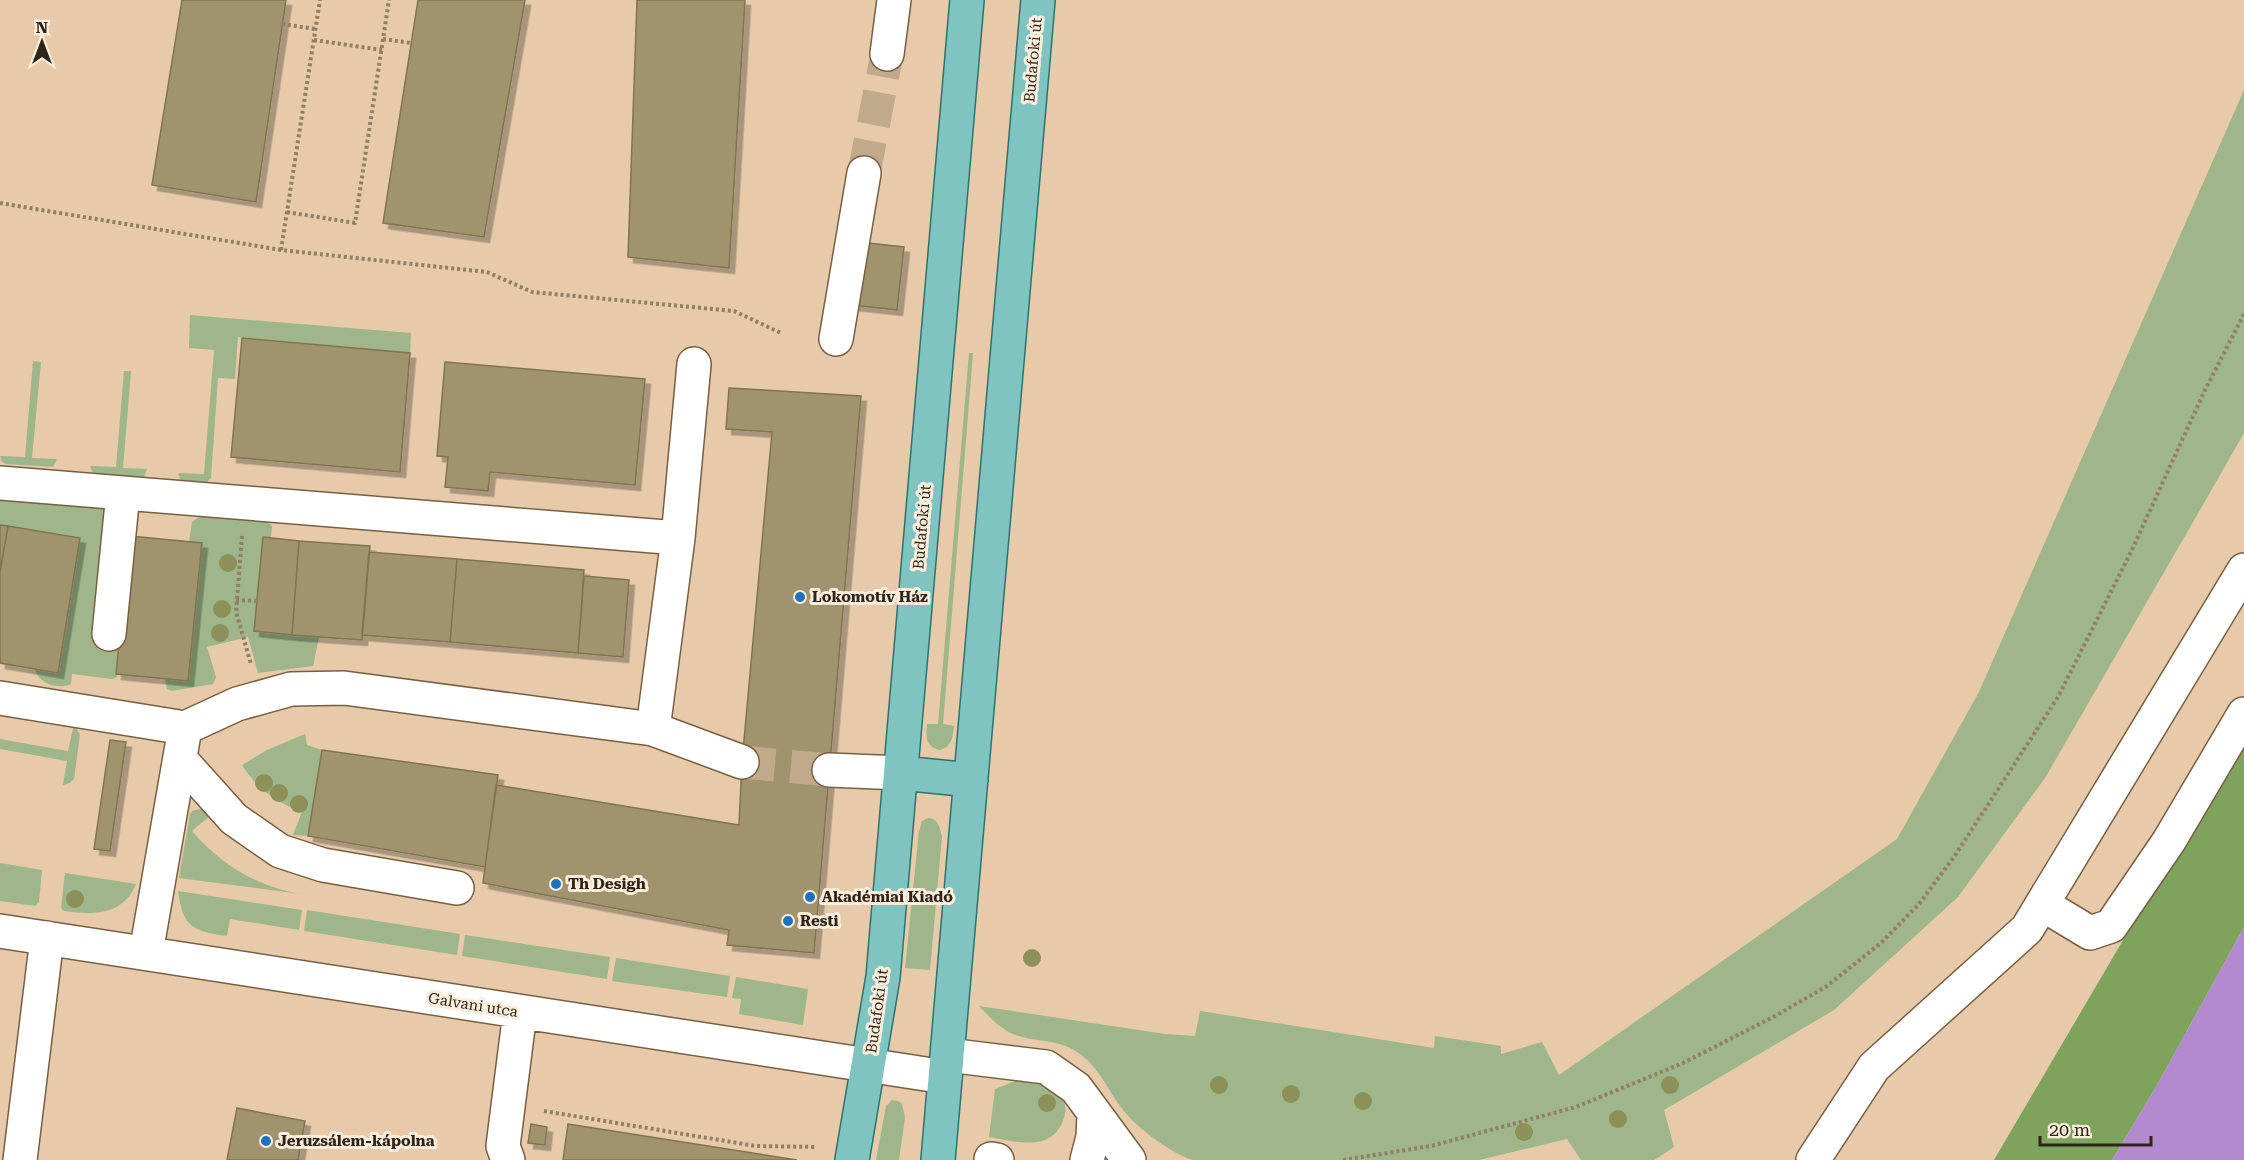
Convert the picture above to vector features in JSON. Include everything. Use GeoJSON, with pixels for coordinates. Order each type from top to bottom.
{"type":"FeatureCollection","features":[{"type":"Feature","properties":{"kind":"main road","name":"Budafoki út"},"geometry":{"type":"LineString","coordinates":[[852,1160],[883,977],[967,0]]}},
{"type":"Feature","properties":{"kind":"main road","name":"Budafoki út"},"geometry":{"type":"LineString","coordinates":[[938,1160],[1038,0]]}},
{"type":"Feature","properties":{"kind":"main road"},"geometry":{"type":"LineString","coordinates":[[901,773],[971,780]]}},
{"type":"Feature","properties":{"kind":"street"},"geometry":{"type":"LineString","coordinates":[[887,54],[894,0]]}},
{"type":"Feature","properties":{"kind":"street"},"geometry":{"type":"LineString","coordinates":[[836,339],[864,174]]}},
{"type":"Feature","properties":{"kind":"street"},"geometry":{"type":"LineString","coordinates":[[653,729],[678,538],[694,364]]}},
{"type":"Feature","properties":{"kind":"street"},"geometry":{"type":"LineString","coordinates":[[0,483],[678,538]]}},
{"type":"Feature","properties":{"kind":"street"},"geometry":{"type":"LineString","coordinates":[[109,634],[123,493]]}},
{"type":"Feature","properties":{"kind":"street"},"geometry":{"type":"LineString","coordinates":[[1813,1160],[1874,1067],[2027,929],[2244,570]]}},
{"type":"Feature","properties":{"kind":"street"},"geometry":{"type":"LineString","coordinates":[[146,954],[182,743],[237,704],[291,688],[344,688],[653,729],[742,762]]}},
{"type":"Feature","properties":{"kind":"street"},"geometry":{"type":"LineString","coordinates":[[0,698],[182,743],[234,819],[280,851],[323,865],[457,888]]}},
{"type":"Feature","properties":{"kind":"street"},"geometry":{"type":"LineString","coordinates":[[2042,904],[2090,933],[2110,926],[2169,841],[2244,714]]}},
{"type":"Feature","properties":{"kind":"street"},"geometry":{"type":"LineString","coordinates":[[829,771],[901,773]]}},
{"type":"Feature","properties":{"kind":"street","name":"Galvani utca"},"geometry":{"type":"LineString","coordinates":[[0,931],[869,1066],[1046,1067],[1076,1088],[1129,1160]]}},
{"type":"Feature","properties":{"kind":"street"},"geometry":{"type":"LineString","coordinates":[[20,1160],[47,938]]}},
{"type":"Feature","properties":{"kind":"street"},"geometry":{"type":"LineString","coordinates":[[508,1160],[502,1146],[520,1012]]}},
{"type":"Feature","properties":{"kind":"street"},"geometry":{"type":"LineString","coordinates":[[1087,1160],[1093,1137],[1094,1114]]}},
{"type":"Feature","properties":{"kind":"path"},"geometry":{"type":"LineString","coordinates":[[281,250],[320,0]]}},
{"type":"Feature","properties":{"kind":"path"},"geometry":{"type":"LineString","coordinates":[[287,212],[355,223],[389,0]]}},
{"type":"Feature","properties":{"kind":"path"},"geometry":{"type":"LineString","coordinates":[[282,24],[315,29]]}},
{"type":"Feature","properties":{"kind":"path"},"geometry":{"type":"LineString","coordinates":[[383,39],[411,43]]}},
{"type":"Feature","properties":{"kind":"path"},"geometry":{"type":"LineString","coordinates":[[314,40],[382,50]]}},
{"type":"Feature","properties":{"kind":"path"},"geometry":{"type":"LineString","coordinates":[[0,203],[281,250],[487,272],[532,292],[734,311],[781,333]]}},
{"type":"Feature","properties":{"kind":"path"},"geometry":{"type":"LineString","coordinates":[[1343,1160],[1431,1146],[1549,1116],[1683,1063],[1775,1016],[1827,986],[1881,943],[1919,904],[1954,857],[2058,697],[2130,554],[2200,401],[2244,314]]}},
{"type":"Feature","properties":{"kind":"path"},"geometry":{"type":"LineString","coordinates":[[246,503],[236,600],[237,618],[261,697]]}},
{"type":"Feature","properties":{"kind":"path"},"geometry":{"type":"LineString","coordinates":[[236,600],[257,601]]}},
{"type":"Feature","properties":{"kind":"path"},"geometry":{"type":"LineString","coordinates":[[508,1105],[756,1146],[816,1147]]}},
{"type":"Feature","properties":{"kind":"green space"},"geometry":{"type":"Polygon","coordinates":[[[2244,90],[2244,433],[2045,778],[1958,897],[1834,1010],[1664,1110],[1674,1147],[1654,1160],[1581,1160],[1567,1139],[1479,1160],[1193,1160],[1163,1145],[1134,1122],[1084,1057],[1053,1042],[1027,1038],[1006,1031],[979,1006],[1165,1034],[1195,1036],[1200,1011],[1434,1048],[1435,1036],[1501,1046],[1501,1054],[1542,1042],[1559,1075],[1897,839],[1979,692],[2244,90]]]}},
{"type":"Feature","properties":{"kind":"green space"},"geometry":{"type":"Polygon","coordinates":[[[190,315],[411,333],[410,353],[238,337],[235,379],[218,378],[211,478],[207,482],[181,480],[178,474],[180,473],[204,474],[214,350],[189,348],[190,315]]]}},
{"type":"Feature","properties":{"kind":"green space"},"geometry":{"type":"Polygon","coordinates":[[[969,353],[973,353],[943,724],[954,726],[949,744],[940,750],[929,744],[927,724],[938,724],[969,353]]]}},
{"type":"Feature","properties":{"kind":"green space"},"geometry":{"type":"Polygon","coordinates":[[[33,361],[41,362],[32,458],[57,459],[53,467],[6,464],[2,462],[0,456],[25,457],[33,361]]]}},
{"type":"Feature","properties":{"kind":"green space"},"geometry":{"type":"Polygon","coordinates":[[[124,371],[131,371],[123,468],[147,469],[144,477],[96,474],[90,466],[116,467],[124,371]]]}},
{"type":"Feature","properties":{"kind":"green space"},"geometry":{"type":"Polygon","coordinates":[[[0,499],[106,507],[120,634],[117,677],[112,679],[72,674],[71,684],[66,686],[55,686],[40,679],[35,669],[58,673],[80,538],[0,525],[0,499]]]}},
{"type":"Feature","properties":{"kind":"green space"},"geometry":{"type":"Polygon","coordinates":[[[200,516],[267,521],[272,526],[271,538],[263,537],[254,631],[319,637],[313,666],[258,673],[248,637],[207,647],[216,677],[213,684],[171,691],[167,689],[165,679],[188,681],[202,544],[189,542],[192,522],[200,516]]]}},
{"type":"Feature","properties":{"kind":"green space"},"geometry":{"type":"Polygon","coordinates":[[[74,724],[80,735],[74,779],[70,783],[63,785],[67,761],[0,749],[0,739],[68,751],[74,724]]]}},
{"type":"Feature","properties":{"kind":"green space"},"geometry":{"type":"Polygon","coordinates":[[[305,734],[307,745],[322,750],[308,836],[293,835],[302,812],[268,794],[242,765],[267,750],[305,734]]]}},
{"type":"Feature","properties":{"kind":"green space"},"geometry":{"type":"Polygon","coordinates":[[[2244,734],[2244,927],[2156,1087],[2112,1160],[1994,1160],[2244,734]]]}},
{"type":"Feature","properties":{"kind":"green space"},"geometry":{"type":"Polygon","coordinates":[[[200,809],[211,815],[192,831],[215,854],[227,864],[255,880],[301,894],[179,878],[190,814],[200,809]]]}},
{"type":"Feature","properties":{"kind":"green space"},"geometry":{"type":"Polygon","coordinates":[[[928,818],[936,822],[942,836],[930,970],[905,968],[919,831],[922,821],[928,818]]]}},
{"type":"Feature","properties":{"kind":"green space"},"geometry":{"type":"Polygon","coordinates":[[[0,863],[42,870],[39,902],[35,906],[0,901],[0,863]]]}},
{"type":"Feature","properties":{"kind":"green space"},"geometry":{"type":"Polygon","coordinates":[[[65,873],[136,884],[130,895],[115,908],[96,913],[64,911],[61,908],[65,873]]]}},
{"type":"Feature","properties":{"kind":"green space"},"geometry":{"type":"Polygon","coordinates":[[[178,891],[302,910],[299,930],[230,919],[227,936],[206,932],[192,926],[187,920],[178,891]]]}},
{"type":"Feature","properties":{"kind":"green space"},"geometry":{"type":"Polygon","coordinates":[[[307,910],[460,934],[457,955],[304,931],[307,910]]]}},
{"type":"Feature","properties":{"kind":"green space"},"geometry":{"type":"Polygon","coordinates":[[[465,935],[610,957],[607,979],[462,956],[465,935]]]}},
{"type":"Feature","properties":{"kind":"green space"},"geometry":{"type":"Polygon","coordinates":[[[616,958],[730,976],[727,997],[612,981],[616,958]]]}},
{"type":"Feature","properties":{"kind":"green space"},"geometry":{"type":"Polygon","coordinates":[[[736,977],[808,989],[803,1025],[739,1014],[741,999],[732,998],[736,977]]]}},
{"type":"Feature","properties":{"kind":"green space"},"geometry":{"type":"Polygon","coordinates":[[[1029,1079],[1047,1085],[1062,1097],[1065,1116],[1059,1128],[1050,1137],[1038,1142],[1017,1142],[989,1137],[995,1089],[1018,1080],[1029,1079]]]}},
{"type":"Feature","properties":{"kind":"green space"},"geometry":{"type":"Polygon","coordinates":[[[892,1100],[902,1104],[905,1118],[899,1160],[876,1160],[886,1106],[892,1100]]]}},
{"type":"Feature","properties":{"kind":"shaded area"},"geometry":{"type":"Polygon","coordinates":[[[2244,927],[2244,1160],[2112,1160],[2156,1087],[2244,927]]]}},
{"type":"Feature","properties":{"kind":"building"},"geometry":{"type":"Polygon","coordinates":[[[182,0],[286,0],[256,202],[152,185],[182,0]]]}},
{"type":"Feature","properties":{"kind":"building"},"geometry":{"type":"Polygon","coordinates":[[[418,0],[525,0],[484,237],[383,223],[418,0]]]}},
{"type":"Feature","properties":{"kind":"building"},"geometry":{"type":"Polygon","coordinates":[[[637,0],[745,0],[729,268],[628,257],[637,0]]]}},
{"type":"Feature","properties":{"kind":"building"},"geometry":{"type":"Polygon","coordinates":[[[859,242],[904,247],[897,310],[853,305],[859,242]]]}},
{"type":"Feature","properties":{"kind":"building"},"geometry":{"type":"Polygon","coordinates":[[[242,338],[410,353],[400,472],[231,457],[242,338]]]}},
{"type":"Feature","properties":{"kind":"building"},"geometry":{"type":"Polygon","coordinates":[[[445,362],[645,379],[635,485],[490,472],[488,491],[445,487],[448,457],[437,456],[445,362]]]}},
{"type":"Feature","properties":{"kind":"building","name":"Lokomotív Ház"},"geometry":{"type":"Polygon","coordinates":[[[729,388],[861,396],[814,953],[727,945],[729,930],[483,883],[496,785],[739,825],[742,762],[772,432],[726,429],[729,388]]]}},
{"type":"Feature","properties":{"kind":"building"},"geometry":{"type":"Polygon","coordinates":[[[0,525],[8,526],[0,572],[0,525]]]}},
{"type":"Feature","properties":{"kind":"building"},"geometry":{"type":"Polygon","coordinates":[[[8,526],[80,538],[58,673],[0,663],[0,572],[8,526]]]}},
{"type":"Feature","properties":{"kind":"building"},"geometry":{"type":"Polygon","coordinates":[[[130,536],[202,543],[188,681],[116,674],[130,536]]]}},
{"type":"Feature","properties":{"kind":"building"},"geometry":{"type":"Polygon","coordinates":[[[263,537],[299,541],[292,635],[254,631],[263,537]]]}},
{"type":"Feature","properties":{"kind":"building"},"geometry":{"type":"Polygon","coordinates":[[[299,541],[370,546],[362,640],[292,635],[299,541]]]}},
{"type":"Feature","properties":{"kind":"building"},"geometry":{"type":"Polygon","coordinates":[[[369,552],[457,559],[450,642],[362,635],[369,552]]]}},
{"type":"Feature","properties":{"kind":"building"},"geometry":{"type":"Polygon","coordinates":[[[457,559],[584,570],[578,653],[450,642],[457,559]]]}},
{"type":"Feature","properties":{"kind":"building"},"geometry":{"type":"Polygon","coordinates":[[[584,576],[629,580],[623,657],[578,653],[584,576]]]}},
{"type":"Feature","properties":{"kind":"building"},"geometry":{"type":"Polygon","coordinates":[[[110,740],[126,742],[110,851],[94,849],[110,740]]]}},
{"type":"Feature","properties":{"kind":"building"},"geometry":{"type":"Polygon","coordinates":[[[322,750],[498,775],[485,867],[308,836],[322,750]]]}},
{"type":"Feature","properties":{"kind":"building","name":"Jeruzsálem-kápolna"},"geometry":{"type":"Polygon","coordinates":[[[237,1108],[305,1121],[298,1160],[227,1160],[237,1108]]]}},
{"type":"Feature","properties":{"kind":"building"},"geometry":{"type":"Polygon","coordinates":[[[531,1124],[547,1127],[545,1145],[528,1143],[531,1124]]]}},
{"type":"Feature","properties":{"kind":"building"},"geometry":{"type":"Polygon","coordinates":[[[568,1124],[797,1160],[563,1160],[568,1124]]]}},
{"type":"Feature","properties":{"kind":"tunnel"},"geometry":{"type":"LineString","coordinates":[[864,173],[887,54]]}},
{"type":"Feature","properties":{"kind":"tunnel"},"geometry":{"type":"LineString","coordinates":[[742,762],[829,770]]}},
{"type":"Feature","properties":{"kind":"place","name":"Lokomotív Ház"},"geometry":{"type":"Point","coordinates":[800,597]}},
{"type":"Feature","properties":{"kind":"place","name":"Th Desigh"},"geometry":{"type":"Point","coordinates":[556,884]}},
{"type":"Feature","properties":{"kind":"place","name":"Akadémiai Kiadó"},"geometry":{"type":"Point","coordinates":[810,897]}},
{"type":"Feature","properties":{"kind":"place","name":"Resti"},"geometry":{"type":"Point","coordinates":[788,921]}},
{"type":"Feature","properties":{"kind":"place","name":"Jeruzsálem-kápolna"},"geometry":{"type":"Point","coordinates":[266,1141]}}]}
